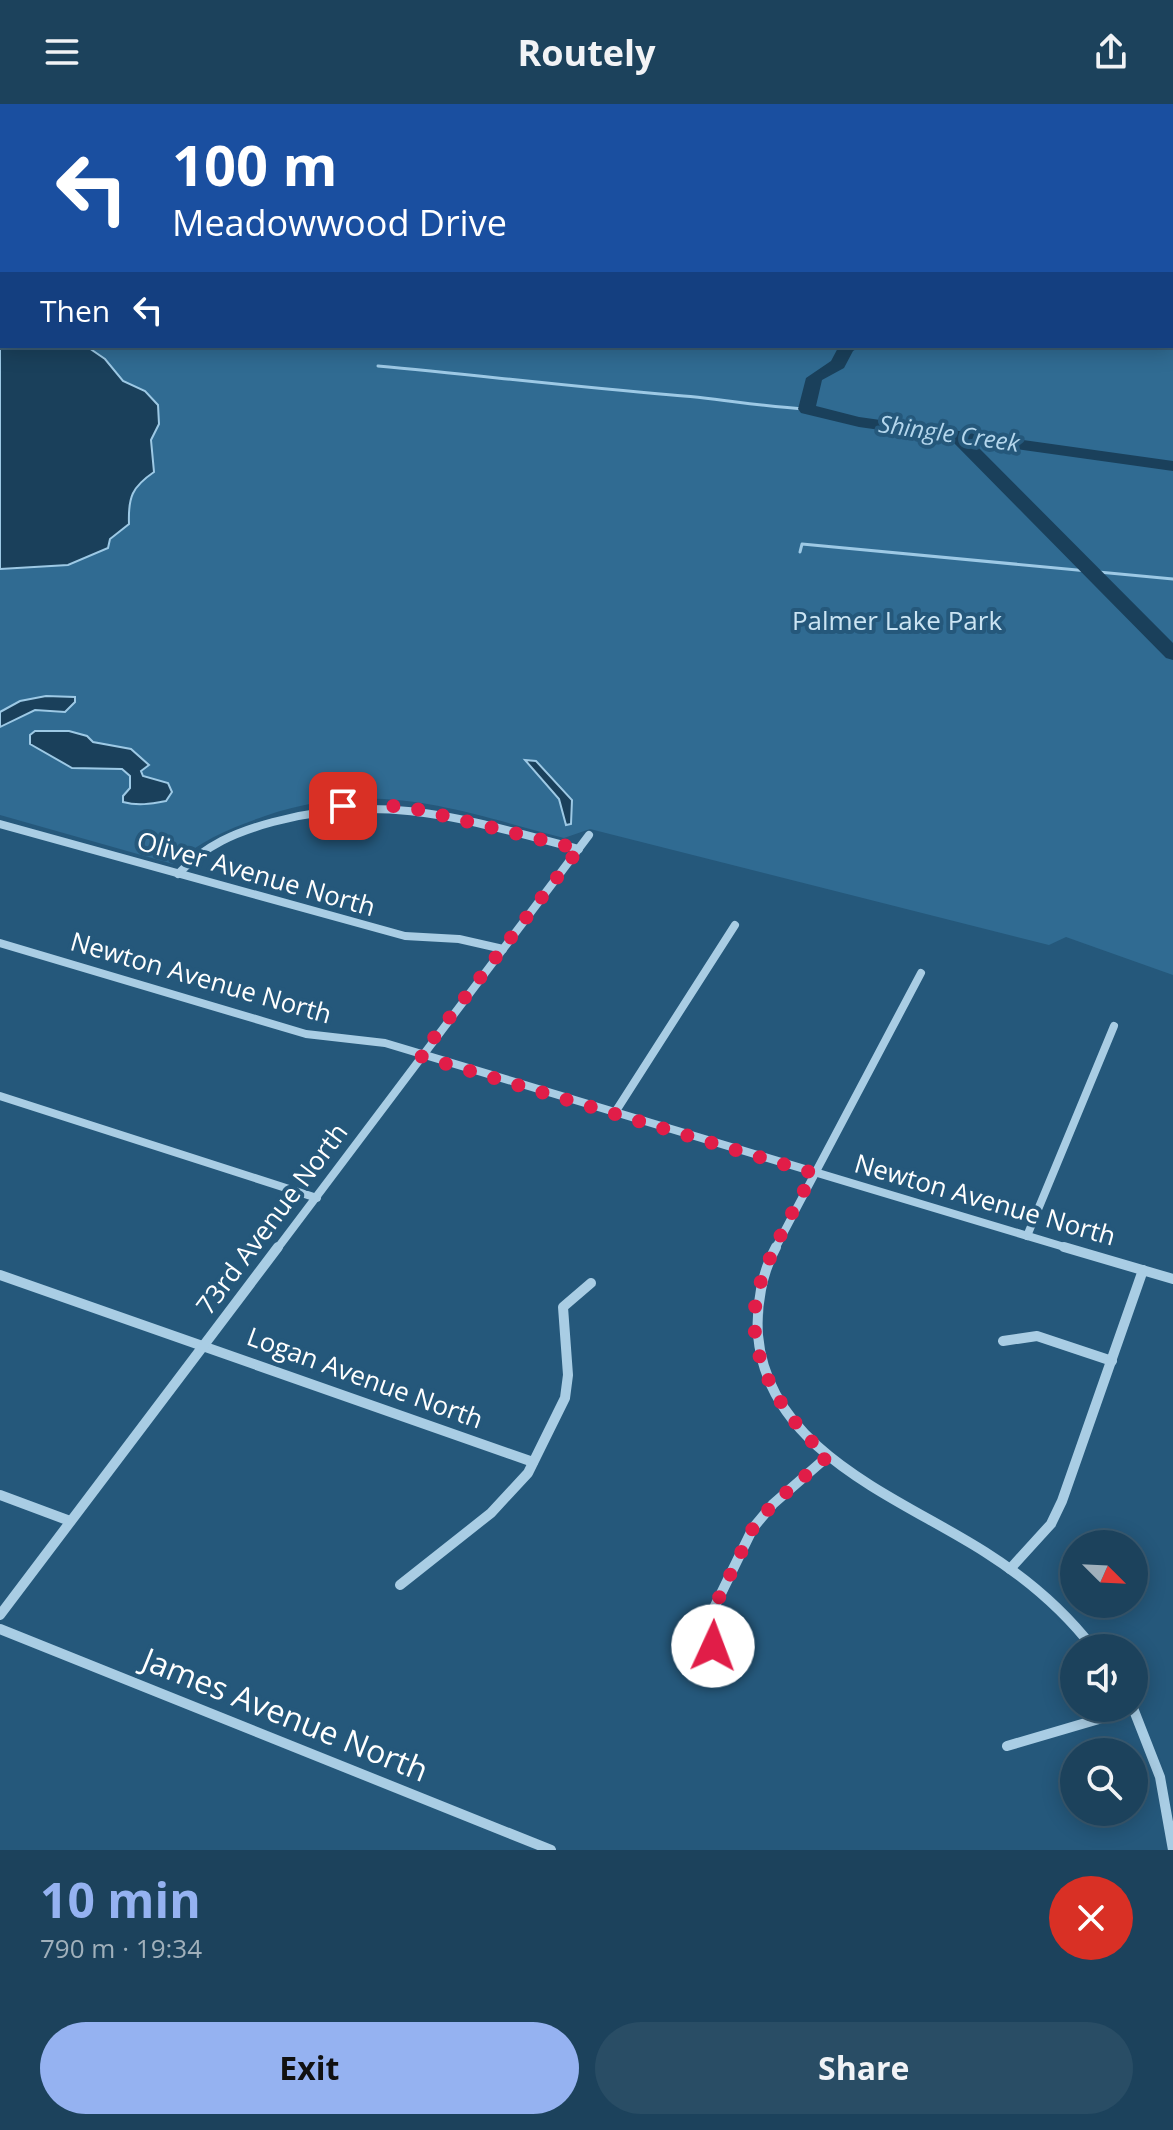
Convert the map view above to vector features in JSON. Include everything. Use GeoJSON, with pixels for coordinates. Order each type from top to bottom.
{"type":"FeatureCollection","features":[{"type":"Feature","properties":{"kind":"street"},"geometry":{"type":"LineString","coordinates":[[178,874],[192,858],[216,840],[283,817],[343,806],[404,806],[579,849]]}},
{"type":"Feature","properties":{"kind":"street","name":"Oliver Avenue North"},"geometry":{"type":"LineString","coordinates":[[0,824],[405,936],[459,939],[503,949]]}},
{"type":"Feature","properties":{"kind":"street","name":"73rd Avenue North"},"geometry":{"type":"LineString","coordinates":[[0,1615],[589,835]]}},
{"type":"Feature","properties":{"kind":"street"},"geometry":{"type":"LineString","coordinates":[[614,1114],[735,925]]}},
{"type":"Feature","properties":{"kind":"street","name":"Newton Avenue North"},"geometry":{"type":"LineString","coordinates":[[0,943],[306,1034],[327,1039],[385,1043],[420,1056],[1173,1279]]}},
{"type":"Feature","properties":{"kind":"street"},"geometry":{"type":"LineString","coordinates":[[921,973],[769,1259],[759,1287],[755,1316],[757,1346],[766,1377],[782,1406],[804,1435],[827,1457],[865,1485],[969,1542],[1010,1569],[1053,1605],[1080,1634]]}},
{"type":"Feature","properties":{"kind":"street"},"geometry":{"type":"LineString","coordinates":[[1027,1236],[1114,1026]]}},
{"type":"Feature","properties":{"kind":"street"},"geometry":{"type":"LineString","coordinates":[[0,1096],[317,1198]]}},
{"type":"Feature","properties":{"kind":"street"},"geometry":{"type":"LineString","coordinates":[[1010,1569],[1034,1544],[1056,1512],[1143,1270]]}},
{"type":"Feature","properties":{"kind":"street","name":"Logan Avenue North"},"geometry":{"type":"LineString","coordinates":[[0,1275],[533,1462]]}},
{"type":"Feature","properties":{"kind":"street"},"geometry":{"type":"LineString","coordinates":[[400,1585],[511,1495],[533,1462],[565,1398],[568,1375],[563,1307],[591,1283]]}},
{"type":"Feature","properties":{"kind":"street"},"geometry":{"type":"LineString","coordinates":[[1003,1341],[1037,1336],[1112,1361]]}},
{"type":"Feature","properties":{"kind":"street"},"geometry":{"type":"LineString","coordinates":[[713,1646],[714,1608],[753,1528],[773,1504],[827,1457]]}},
{"type":"Feature","properties":{"kind":"street"},"geometry":{"type":"LineString","coordinates":[[0,1495],[70,1521]]}},
{"type":"Feature","properties":{"kind":"street","name":"James Avenue North"},"geometry":{"type":"LineString","coordinates":[[0,1629],[551,1850]]}},
{"type":"Feature","properties":{"kind":"street"},"geometry":{"type":"LineString","coordinates":[[1007,1746],[1087,1722]]}},
{"type":"Feature","properties":{"kind":"street"},"geometry":{"type":"LineString","coordinates":[[1140,1722],[1163,1785],[1173,1850]]}},
{"type":"Feature","properties":{"kind":"green space","name":"Palmer Lake Park"},"geometry":{"type":"Polygon","coordinates":[[[0,348],[1173,348],[1173,975],[1066,937],[1049,945],[590,829],[564,838],[416,802],[343,799],[305,805],[228,830],[173,864],[0,815],[0,348]]]}},
{"type":"Feature","properties":{"kind":"shaded area"},"geometry":{"type":"Polygon","coordinates":[[[0,348],[89,348],[105,359],[123,381],[145,391],[158,405],[159,424],[151,440],[154,472],[133,494],[129,524],[110,539],[108,548],[68,565],[0,569],[0,348]]]}},
{"type":"Feature","properties":{"kind":"shaded area"},"geometry":{"type":"Polygon","coordinates":[[[46,696],[75,697],[75,702],[65,712],[35,710],[0,727],[0,712],[20,701],[46,696]]]}},
{"type":"Feature","properties":{"kind":"shaded area"},"geometry":{"type":"Polygon","coordinates":[[[35,731],[69,731],[87,736],[93,742],[131,749],[149,765],[141,771],[143,776],[168,783],[172,792],[166,801],[144,804],[123,802],[123,796],[130,788],[130,776],[122,769],[72,768],[30,744],[30,735],[35,731]]]}},
{"type":"Feature","properties":{"kind":"shaded area"},"geometry":{"type":"Polygon","coordinates":[[[525,760],[536,761],[572,800],[571,824],[566,825],[559,799],[525,760]]]}},
{"type":"Feature","properties":{"kind":"waterway","name":"Shingle Creek"},"geometry":{"type":"LineString","coordinates":[[846,348],[838,364],[814,378],[807,409],[859,422],[957,436]]}},
{"type":"Feature","properties":{"kind":"waterway"},"geometry":{"type":"LineString","coordinates":[[378,366],[807,409]]}},
{"type":"Feature","properties":{"kind":"waterway","name":"Shingle Creek"},"geometry":{"type":"LineString","coordinates":[[957,436],[1173,466]]}},
{"type":"Feature","properties":{"kind":"waterway"},"geometry":{"type":"LineString","coordinates":[[957,436],[1173,654]]}},
{"type":"Feature","properties":{"kind":"waterway"},"geometry":{"type":"LineString","coordinates":[[800,552],[802,544],[1173,579]]}},
{"type":"Feature","properties":{"kind":"route"},"geometry":{"type":"LineString","coordinates":[[343,806],[404,806],[579,849],[420,1056],[813,1173],[769,1259],[759,1287],[755,1316],[757,1346],[766,1377],[782,1406],[804,1435],[827,1457],[773,1504],[753,1528],[714,1608],[713,1646]]}}]}
